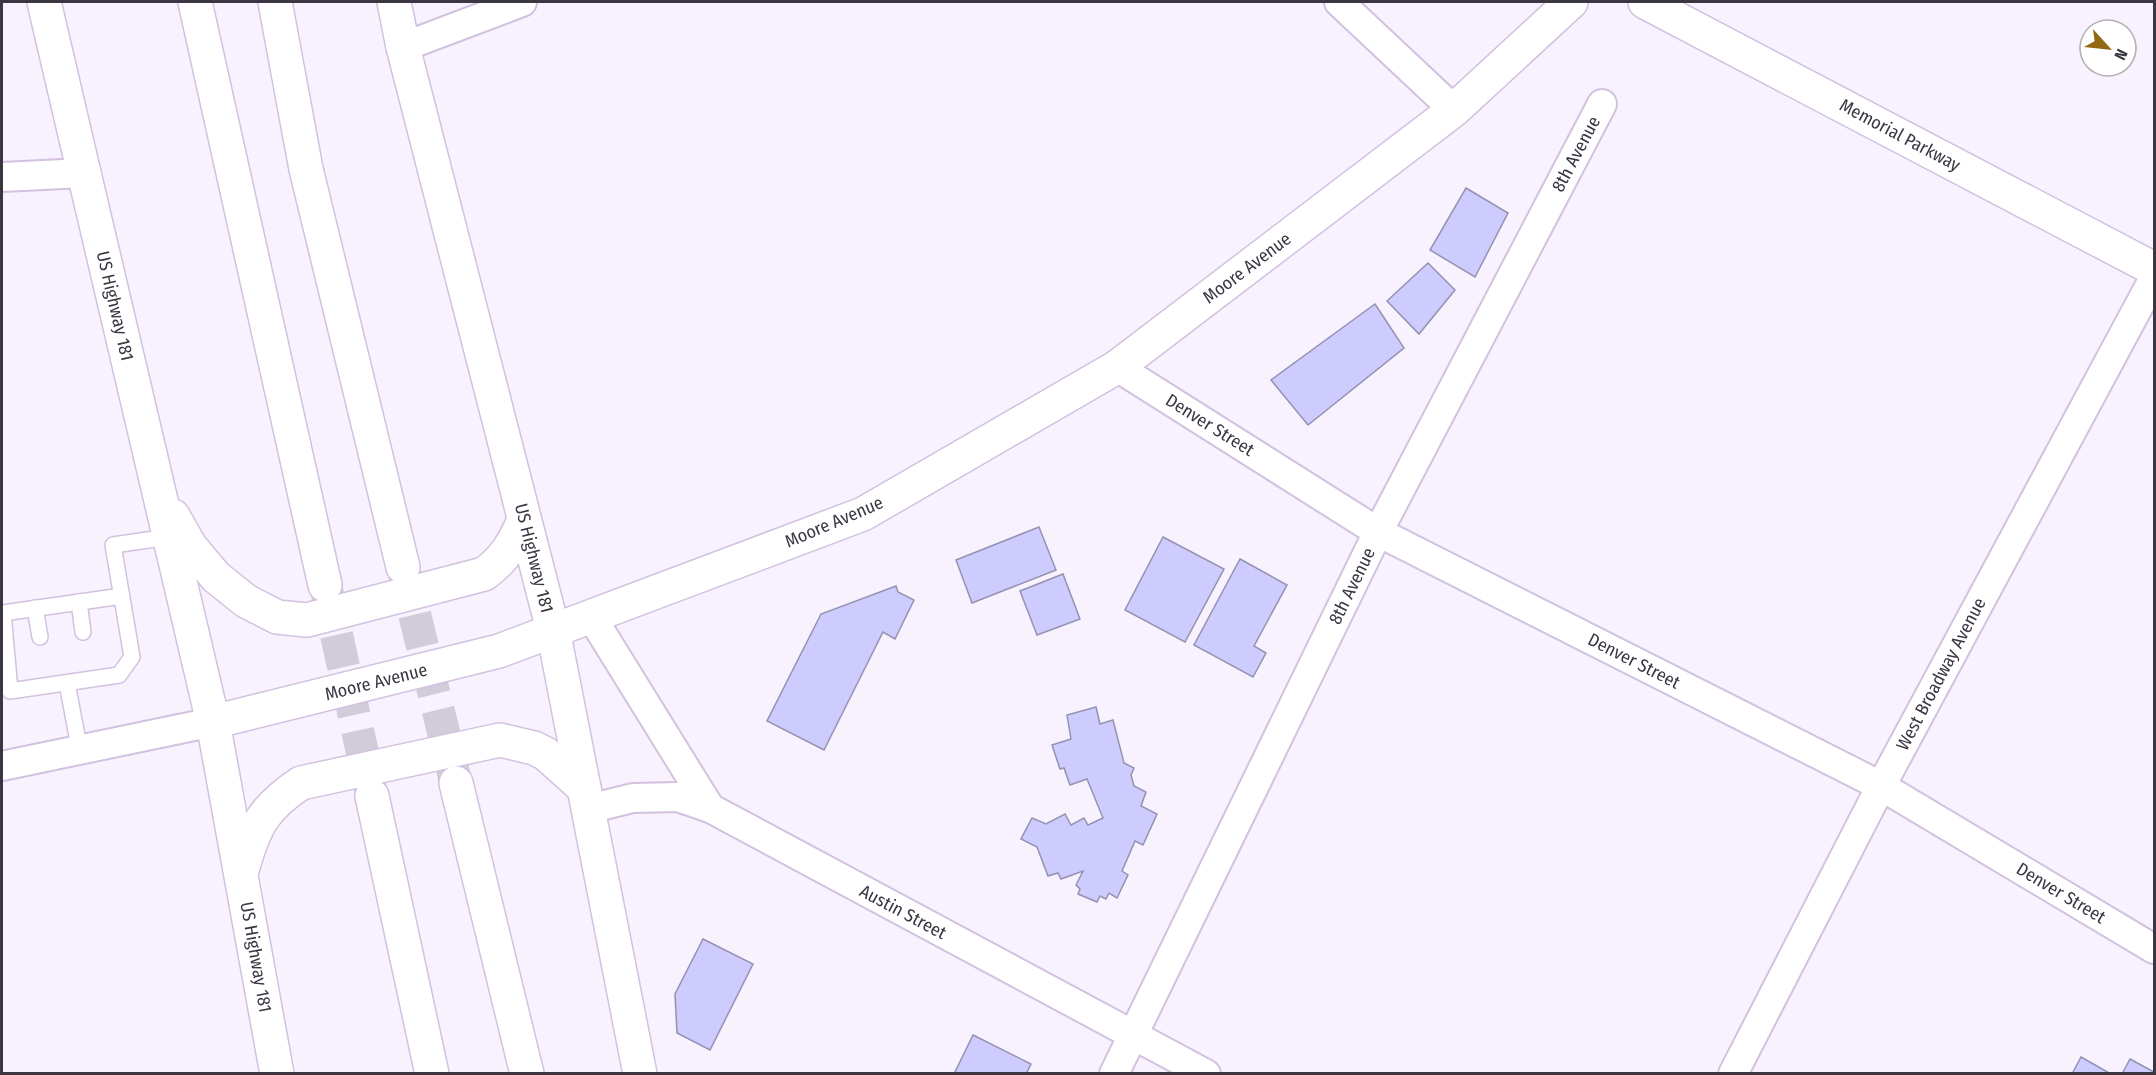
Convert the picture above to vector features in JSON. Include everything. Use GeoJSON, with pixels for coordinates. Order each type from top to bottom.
{"type":"FeatureCollection","features":[{"type":"Feature","properties":{"kind":"main road","name":"US Highway 181"},"geometry":{"type":"LineString","coordinates":[[44,2],[213,722],[277,1074]]}},
{"type":"Feature","properties":{"kind":"main road"},"geometry":{"type":"LineString","coordinates":[[195,2],[325,585]]}},
{"type":"Feature","properties":{"kind":"main road"},"geometry":{"type":"LineString","coordinates":[[274,2],[306,169],[403,567]]}},
{"type":"Feature","properties":{"kind":"main road","name":"US Highway 181"},"geometry":{"type":"LineString","coordinates":[[394,2],[553,630],[640,1074]]}},
{"type":"Feature","properties":{"kind":"main road","name":"Moore Avenue"},"geometry":{"type":"LineString","coordinates":[[213,722],[499,651],[863,514],[1118,367],[1454,110],[1571,2]]}},
{"type":"Feature","properties":{"kind":"main road","name":"Memorial Parkway"},"geometry":{"type":"LineString","coordinates":[[1645,2],[2154,269]]}},
{"type":"Feature","properties":{"kind":"main road"},"geometry":{"type":"LineString","coordinates":[[159,492],[190,546],[216,577],[246,601],[277,617],[307,620],[484,574],[500,563],[513,545],[524,520]]}},
{"type":"Feature","properties":{"kind":"main road"},"geometry":{"type":"LineString","coordinates":[[240,874],[252,835],[263,814],[301,783],[500,740],[534,748],[546,754],[586,798]]}},
{"type":"Feature","properties":{"kind":"main road"},"geometry":{"type":"LineString","coordinates":[[456,783],[527,1070]]}},
{"type":"Feature","properties":{"kind":"main road"},"geometry":{"type":"LineString","coordinates":[[372,796],[419,1008],[430,1074]]}},
{"type":"Feature","properties":{"kind":"street"},"geometry":{"type":"LineString","coordinates":[[404,47],[522,2]]}},
{"type":"Feature","properties":{"kind":"street"},"geometry":{"type":"LineString","coordinates":[[1339,2],[1454,110]]}},
{"type":"Feature","properties":{"kind":"street","name":"8th Avenue"},"geometry":{"type":"LineString","coordinates":[[1114,1074],[1378,532],[1602,104]]}},
{"type":"Feature","properties":{"kind":"street"},"geometry":{"type":"LineString","coordinates":[[2,177],[84,173]]}},
{"type":"Feature","properties":{"kind":"street","name":"West Broadway Avenue"},"geometry":{"type":"LineString","coordinates":[[1733,1074],[1881,786],[2154,278]]}},
{"type":"Feature","properties":{"kind":"street","name":"Denver Street"},"geometry":{"type":"LineString","coordinates":[[1118,367],[1378,532],[1881,786],[2154,949]]}},
{"type":"Feature","properties":{"kind":"street"},"geometry":{"type":"LineString","coordinates":[[591,616],[710,808]]}},
{"type":"Feature","properties":{"kind":"street","name":"Moore Avenue"},"geometry":{"type":"LineString","coordinates":[[2,766],[80,752],[213,722]]}},
{"type":"Feature","properties":{"kind":"street","name":"Austin Street"},"geometry":{"type":"LineString","coordinates":[[586,798],[678,797],[710,808],[1206,1074]]}},
{"type":"Feature","properties":{"kind":"lane"},"geometry":{"type":"LineString","coordinates":[[122,596],[3,613],[10,691],[46,680],[67,683],[88,674],[119,675],[132,657],[122,596],[112,545],[169,537]]}},
{"type":"Feature","properties":{"kind":"lane"},"geometry":{"type":"LineString","coordinates":[[79,602],[83,632]]}},
{"type":"Feature","properties":{"kind":"lane"},"geometry":{"type":"LineString","coordinates":[[35,608],[40,637]]}},
{"type":"Feature","properties":{"kind":"lane"},"geometry":{"type":"LineString","coordinates":[[67,683],[80,752]]}},
{"type":"Feature","properties":{"kind":"building"},"geometry":{"type":"Polygon","coordinates":[[[1466,188],[1508,213],[1475,277],[1430,250],[1466,188]]]}},
{"type":"Feature","properties":{"kind":"building"},"geometry":{"type":"Polygon","coordinates":[[[1428,263],[1455,290],[1419,334],[1387,301],[1428,263]]]}},
{"type":"Feature","properties":{"kind":"building"},"geometry":{"type":"Polygon","coordinates":[[[1375,304],[1404,348],[1308,425],[1271,380],[1375,304]]]}},
{"type":"Feature","properties":{"kind":"building"},"geometry":{"type":"Polygon","coordinates":[[[1039,527],[1056,570],[972,603],[956,560],[1039,527]]]}},
{"type":"Feature","properties":{"kind":"building"},"geometry":{"type":"Polygon","coordinates":[[[1163,537],[1224,569],[1185,642],[1125,610],[1163,537]]]}},
{"type":"Feature","properties":{"kind":"building"},"geometry":{"type":"Polygon","coordinates":[[[1240,559],[1287,585],[1254,646],[1266,653],[1253,677],[1194,645],[1240,559]]]}},
{"type":"Feature","properties":{"kind":"building"},"geometry":{"type":"Polygon","coordinates":[[[1063,574],[1080,619],[1037,635],[1020,591],[1063,574]]]}},
{"type":"Feature","properties":{"kind":"building"},"geometry":{"type":"Polygon","coordinates":[[[896,586],[898,592],[914,600],[895,639],[883,632],[824,750],[767,721],[821,614],[896,586]]]}},
{"type":"Feature","properties":{"kind":"building"},"geometry":{"type":"Polygon","coordinates":[[[1096,707],[1100,724],[1113,720],[1124,763],[1134,768],[1131,775],[1134,786],[1146,792],[1141,806],[1157,814],[1143,845],[1135,841],[1122,871],[1128,875],[1117,898],[1109,893],[1106,899],[1100,896],[1097,902],[1078,894],[1080,889],[1076,885],[1083,871],[1061,879],[1058,873],[1048,876],[1037,847],[1021,839],[1032,818],[1046,824],[1065,814],[1071,825],[1084,818],[1088,825],[1103,818],[1087,779],[1070,785],[1064,768],[1060,769],[1052,745],[1071,739],[1067,715],[1096,707]]]}},
{"type":"Feature","properties":{"kind":"building"},"geometry":{"type":"Polygon","coordinates":[[[703,939],[753,964],[710,1050],[677,1033],[675,994],[703,939]]]}},
{"type":"Feature","properties":{"kind":"building"},"geometry":{"type":"Polygon","coordinates":[[[973,1035],[1031,1064],[1026,1074],[954,1074],[973,1035]]]}},
{"type":"Feature","properties":{"kind":"building"},"geometry":{"type":"Polygon","coordinates":[[[2081,1057],[2111,1074],[2072,1074],[2081,1057]]]}},
{"type":"Feature","properties":{"kind":"building"},"geometry":{"type":"Polygon","coordinates":[[[2130,1059],[2154,1072],[2154,1074],[2122,1074],[2130,1059]]]}},
{"type":"Feature","properties":{"kind":"tunnel"},"geometry":{"type":"LineString","coordinates":[[403,567],[455,779]]}},
{"type":"Feature","properties":{"kind":"tunnel"},"geometry":{"type":"LineString","coordinates":[[326,587],[372,796]]}}]}
